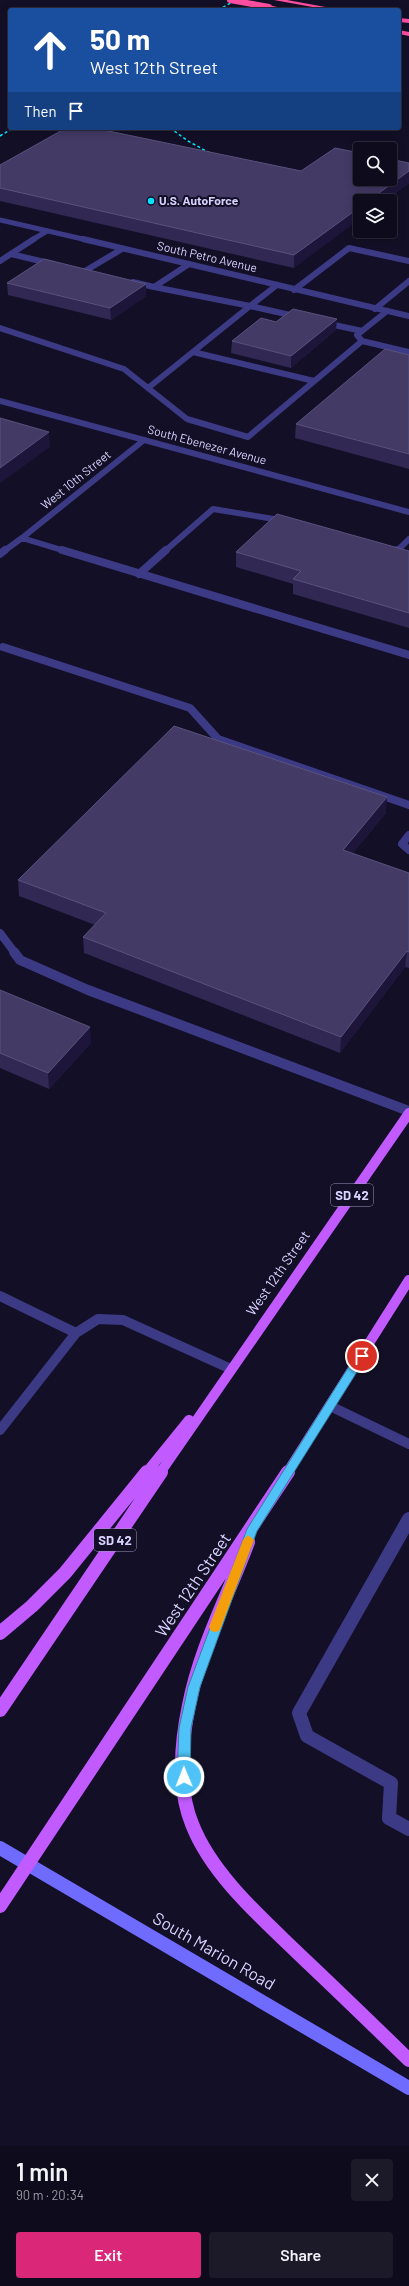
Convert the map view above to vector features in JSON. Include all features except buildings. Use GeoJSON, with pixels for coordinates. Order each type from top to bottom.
{"type":"FeatureCollection","features":[{"type":"Feature","properties":{"kind":"highway"},"geometry":{"type":"LineString","coordinates":[[230,0],[274,8]]}},
{"type":"Feature","properties":{"kind":"highway"},"geometry":{"type":"LineString","coordinates":[[277,0],[327,8]]}},
{"type":"Feature","properties":{"kind":"main road","name":"West 12th Street"},"geometry":{"type":"LineString","coordinates":[[0,1710],[231,1369],[409,1112]]}},
{"type":"Feature","properties":{"kind":"main road","name":"West 12th Street"},"geometry":{"type":"LineString","coordinates":[[0,1906],[252,1529],[409,1280]]}},
{"type":"Feature","properties":{"kind":"main road"},"geometry":{"type":"LineString","coordinates":[[0,1633],[32,1606],[65,1573],[231,1369]]}},
{"type":"Feature","properties":{"kind":"main road"},"geometry":{"type":"LineString","coordinates":[[252,1529],[194,1687],[185,1728],[183,1764],[185,1804],[199,1839],[221,1873],[258,1914],[409,2060]]}},
{"type":"Feature","properties":{"kind":"main road","name":"South Marion Road"},"geometry":{"type":"LineString","coordinates":[[0,1848],[409,2088]]}},
{"type":"Feature","properties":{"kind":"street","name":"South Petro Avenue"},"geometry":{"type":"LineString","coordinates":[[0,220],[409,316]]}},
{"type":"Feature","properties":{"kind":"street"},"geometry":{"type":"LineString","coordinates":[[0,261],[47,231]]}},
{"type":"Feature","properties":{"kind":"street"},"geometry":{"type":"LineString","coordinates":[[294,290],[349,248],[409,261]]}},
{"type":"Feature","properties":{"kind":"street"},"geometry":{"type":"LineString","coordinates":[[86,272],[122,249]]}},
{"type":"Feature","properties":{"kind":"street"},"geometry":{"type":"LineString","coordinates":[[11,254],[63,266]]}},
{"type":"Feature","properties":{"kind":"street"},"geometry":{"type":"LineString","coordinates":[[154,287],[190,264]]}},
{"type":"Feature","properties":{"kind":"street"},"geometry":{"type":"LineString","coordinates":[[78,270],[93,273]]}},
{"type":"Feature","properties":{"kind":"street"},"geometry":{"type":"LineString","coordinates":[[124,280],[310,320]]}},
{"type":"Feature","properties":{"kind":"street"},"geometry":{"type":"LineString","coordinates":[[376,309],[409,281]]}},
{"type":"Feature","properties":{"kind":"street"},"geometry":{"type":"LineString","coordinates":[[148,388],[277,285]]}},
{"type":"Feature","properties":{"kind":"street"},"geometry":{"type":"LineString","coordinates":[[387,311],[357,335],[362,341],[409,352]]}},
{"type":"Feature","properties":{"kind":"street"},"geometry":{"type":"LineString","coordinates":[[317,321],[362,332]]}},
{"type":"Feature","properties":{"kind":"street"},"geometry":{"type":"LineString","coordinates":[[0,328],[124,369],[187,419],[248,437],[362,341]]}},
{"type":"Feature","properties":{"kind":"street"},"geometry":{"type":"LineString","coordinates":[[193,352],[314,381]]}},
{"type":"Feature","properties":{"kind":"street","name":"South Ebenezer Avenue"},"geometry":{"type":"LineString","coordinates":[[0,401],[409,512]]}},
{"type":"Feature","properties":{"kind":"street","name":"West 10th Street"},"geometry":{"type":"LineString","coordinates":[[0,554],[144,440]]}},
{"type":"Feature","properties":{"kind":"street"},"geometry":{"type":"LineString","coordinates":[[139,574],[213,509],[294,524]]}},
{"type":"Feature","properties":{"kind":"street"},"geometry":{"type":"LineString","coordinates":[[22,538],[409,655]]}},
{"type":"Feature","properties":{"kind":"street"},"geometry":{"type":"LineString","coordinates":[[396,552],[409,539]]}},
{"type":"Feature","properties":{"kind":"street"},"geometry":{"type":"LineString","coordinates":[[1,646],[190,708],[218,739],[409,805]]}},
{"type":"Feature","properties":{"kind":"street"},"geometry":{"type":"LineString","coordinates":[[405,847],[409,835]]}},
{"type":"Feature","properties":{"kind":"street"},"geometry":{"type":"LineString","coordinates":[[0,933],[20,960],[88,990],[409,1112]]}},
{"type":"Feature","properties":{"kind":"street"},"geometry":{"type":"LineString","coordinates":[[0,1296],[76,1333]]}},
{"type":"Feature","properties":{"kind":"street"},"geometry":{"type":"LineString","coordinates":[[0,1430],[5,1416],[76,1333],[98,1319],[123,1320],[231,1369]]}},
{"type":"Feature","properties":{"kind":"street"},"geometry":{"type":"LineString","coordinates":[[330,1406],[409,1444]]}},
{"type":"Feature","properties":{"kind":"street"},"geometry":{"type":"LineString","coordinates":[[409,1519],[299,1713],[307,1736],[391,1783],[389,1818],[409,1829]]}},
{"type":"Feature","properties":{"kind":"railway"},"geometry":{"type":"LineString","coordinates":[[222,8],[236,0]]}},
{"type":"Feature","properties":{"kind":"railway"},"geometry":{"type":"LineString","coordinates":[[0,136],[10,130]]}},
{"type":"Feature","properties":{"kind":"railway"},"geometry":{"type":"LineString","coordinates":[[173,130],[188,141],[217,157]]}},
{"type":"Feature","properties":{"kind":"slow traffic"},"geometry":{"type":"LineString","coordinates":[[215,1627],[241,1563],[248,1540]]}},
{"type":"Feature","properties":{"kind":"place","name":"U.S. AutoForce"},"geometry":{"type":"Point","coordinates":[151,201]}},
{"type":"Feature","properties":{"kind":"route"},"geometry":{"type":"LineString","coordinates":[[184,1777],[183,1764],[185,1728],[194,1687],[241,1563],[252,1529],[362,1356]]}}]}
